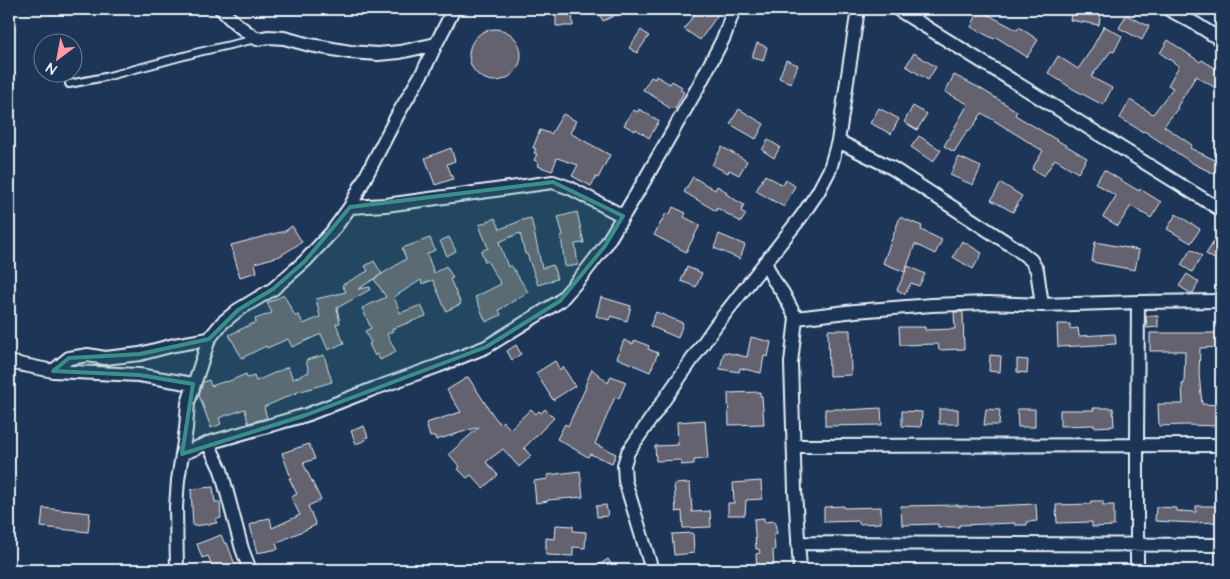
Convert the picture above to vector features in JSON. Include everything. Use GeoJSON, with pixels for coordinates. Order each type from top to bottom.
{"type":"FeatureCollection","features":[{"type":"Feature","properties":{"kind":"street"},"geometry":{"type":"LineString","coordinates":[[221,9],[257,39],[284,38],[350,52],[378,54],[400,52],[436,44]]}},
{"type":"Feature","properties":{"kind":"street"},"geometry":{"type":"LineString","coordinates":[[177,570],[176,507],[188,403],[209,339],[222,323],[238,310],[272,289],[304,261],[331,233],[350,206],[398,114],[424,70],[454,9]]}},
{"type":"Feature","properties":{"kind":"street"},"geometry":{"type":"LineString","coordinates":[[182,454],[208,443],[306,415],[486,347],[560,302],[605,246],[640,188],[697,89],[724,37],[734,9]]}},
{"type":"Feature","properties":{"kind":"street"},"geometry":{"type":"LineString","coordinates":[[652,570],[625,481],[624,465],[628,452],[716,325],[801,217],[818,192],[830,169],[838,141],[858,9]]}},
{"type":"Feature","properties":{"kind":"street"},"geometry":{"type":"LineString","coordinates":[[897,9],[1221,210]]}},
{"type":"Feature","properties":{"kind":"street"},"geometry":{"type":"LineString","coordinates":[[1168,9],[1221,39]]}},
{"type":"Feature","properties":{"kind":"street"},"geometry":{"type":"LineString","coordinates":[[838,141],[892,168],[1017,249],[1030,260],[1037,270],[1042,305]]}},
{"type":"Feature","properties":{"kind":"street"},"geometry":{"type":"LineString","coordinates":[[350,206],[386,205],[553,182],[570,188],[623,216]]}},
{"type":"Feature","properties":{"kind":"street"},"geometry":{"type":"LineString","coordinates":[[765,262],[773,278],[784,293],[796,318],[791,363],[800,570]]}},
{"type":"Feature","properties":{"kind":"street"},"geometry":{"type":"LineString","coordinates":[[796,318],[932,305],[987,303],[1042,305],[1221,301]]}},
{"type":"Feature","properties":{"kind":"street"},"geometry":{"type":"LineString","coordinates":[[1137,570],[1138,302]]}},
{"type":"Feature","properties":{"kind":"street"},"geometry":{"type":"LineString","coordinates":[[53,371],[69,358],[88,355],[105,358],[140,354],[174,345],[209,339]]}},
{"type":"Feature","properties":{"kind":"street"},"geometry":{"type":"LineString","coordinates":[[9,362],[53,371],[139,375],[193,384]]}},
{"type":"Feature","properties":{"kind":"street"},"geometry":{"type":"LineString","coordinates":[[208,443],[221,470],[242,549],[250,570]]}},
{"type":"Feature","properties":{"kind":"street"},"geometry":{"type":"LineString","coordinates":[[794,446],[1221,445]]}},
{"type":"Feature","properties":{"kind":"street"},"geometry":{"type":"LineString","coordinates":[[798,543],[1221,545]]}},
{"type":"Feature","properties":{"kind":"lane"},"geometry":{"type":"LineString","coordinates":[[69,84],[105,77],[198,52],[257,39]]}},
{"type":"Feature","properties":{"kind":"highlighted area"},"geometry":{"type":"Polygon","coordinates":[[[553,182],[623,216],[605,246],[560,301],[530,321],[486,347],[306,415],[182,454],[193,384],[139,375],[53,371],[69,358],[140,354],[209,339],[238,310],[273,289],[305,261],[350,207],[553,182]]]}},
{"type":"Feature","properties":{"kind":"building"},"geometry":{"type":"Polygon","coordinates":[[[596,9],[628,9],[603,21],[596,9]]]}},
{"type":"Feature","properties":{"kind":"building"},"geometry":{"type":"Polygon","coordinates":[[[698,9],[722,9],[700,40],[684,29],[698,9]]]}},
{"type":"Feature","properties":{"kind":"building"},"geometry":{"type":"Polygon","coordinates":[[[1072,9],[1101,9],[1099,25],[1070,20],[1072,9]]]}},
{"type":"Feature","properties":{"kind":"building"},"geometry":{"type":"Polygon","coordinates":[[[979,10],[1017,30],[1019,27],[1038,40],[1027,57],[996,37],[994,39],[971,27],[979,10]]]}},
{"type":"Feature","properties":{"kind":"building"},"geometry":{"type":"Polygon","coordinates":[[[556,13],[572,13],[573,26],[556,26],[556,13]]]}},
{"type":"Feature","properties":{"kind":"building"},"geometry":{"type":"Polygon","coordinates":[[[1126,15],[1149,26],[1142,40],[1119,28],[1126,15]]]}},
{"type":"Feature","properties":{"kind":"building"},"geometry":{"type":"Polygon","coordinates":[[[1104,26],[1122,36],[1114,52],[1111,51],[1091,77],[1112,88],[1103,105],[1048,73],[1058,56],[1078,69],[1104,26]]]}},
{"type":"Feature","properties":{"kind":"building"},"geometry":{"type":"Polygon","coordinates":[[[490,29],[500,29],[510,33],[517,40],[521,55],[517,70],[510,77],[500,81],[490,81],[480,77],[473,70],[469,60],[469,50],[473,40],[480,33],[490,29]]]}},
{"type":"Feature","properties":{"kind":"building"},"geometry":{"type":"Polygon","coordinates":[[[641,30],[649,36],[637,53],[629,48],[641,30]]]}},
{"type":"Feature","properties":{"kind":"building"},"geometry":{"type":"Polygon","coordinates":[[[1168,40],[1200,62],[1202,60],[1221,72],[1221,82],[1217,89],[1196,76],[1178,108],[1164,126],[1192,145],[1190,148],[1221,163],[1221,177],[1194,164],[1144,131],[1120,118],[1130,100],[1153,114],[1173,88],[1168,85],[1179,66],[1160,53],[1168,40]]]}},
{"type":"Feature","properties":{"kind":"building"},"geometry":{"type":"Polygon","coordinates":[[[757,43],[767,47],[763,61],[752,57],[757,43]]]}},
{"type":"Feature","properties":{"kind":"building"},"geometry":{"type":"Polygon","coordinates":[[[914,53],[936,67],[928,80],[906,66],[914,53]]]}},
{"type":"Feature","properties":{"kind":"building"},"geometry":{"type":"Polygon","coordinates":[[[786,60],[798,65],[791,83],[779,78],[786,60]]]}},
{"type":"Feature","properties":{"kind":"building"},"geometry":{"type":"Polygon","coordinates":[[[954,75],[1017,111],[1015,115],[1087,158],[1078,173],[1055,159],[1044,176],[1032,169],[1043,151],[982,113],[954,152],[944,146],[968,104],[945,92],[954,75]]]}},
{"type":"Feature","properties":{"kind":"building"},"geometry":{"type":"Polygon","coordinates":[[[656,76],[670,84],[672,81],[682,87],[680,90],[684,92],[675,109],[672,107],[671,109],[643,90],[651,77],[655,79],[656,76]]]}},
{"type":"Feature","properties":{"kind":"building"},"geometry":{"type":"Polygon","coordinates":[[[913,106],[927,114],[917,130],[904,122],[913,106]]]}},
{"type":"Feature","properties":{"kind":"building"},"geometry":{"type":"Polygon","coordinates":[[[879,108],[899,119],[891,134],[870,123],[879,108]]]}},
{"type":"Feature","properties":{"kind":"building"},"geometry":{"type":"Polygon","coordinates":[[[639,109],[659,121],[649,138],[636,129],[635,131],[624,125],[633,110],[638,112],[639,109]]]}},
{"type":"Feature","properties":{"kind":"building"},"geometry":{"type":"Polygon","coordinates":[[[739,109],[764,124],[756,139],[730,124],[739,109]]]}},
{"type":"Feature","properties":{"kind":"building"},"geometry":{"type":"Polygon","coordinates":[[[563,114],[576,121],[570,133],[610,155],[598,178],[596,177],[591,186],[572,176],[578,165],[557,158],[552,171],[538,166],[539,163],[534,160],[537,154],[534,153],[536,149],[533,148],[540,130],[551,134],[563,114]]]}},
{"type":"Feature","properties":{"kind":"building"},"geometry":{"type":"Polygon","coordinates":[[[919,136],[941,150],[933,162],[911,147],[919,136]]]}},
{"type":"Feature","properties":{"kind":"building"},"geometry":{"type":"Polygon","coordinates":[[[768,140],[780,147],[774,158],[762,150],[768,140]]]}},
{"type":"Feature","properties":{"kind":"building"},"geometry":{"type":"Polygon","coordinates":[[[722,147],[747,161],[739,175],[729,170],[728,173],[712,165],[722,147]]]}},
{"type":"Feature","properties":{"kind":"building"},"geometry":{"type":"Polygon","coordinates":[[[451,148],[455,161],[447,164],[453,179],[435,185],[425,158],[451,148]]]}},
{"type":"Feature","properties":{"kind":"building"},"geometry":{"type":"Polygon","coordinates":[[[959,157],[981,167],[973,185],[950,175],[959,157]]]}},
{"type":"Feature","properties":{"kind":"building"},"geometry":{"type":"Polygon","coordinates":[[[1104,170],[1161,202],[1151,218],[1131,206],[1118,226],[1103,217],[1116,196],[1095,183],[1104,170]]]}},
{"type":"Feature","properties":{"kind":"building"},"geometry":{"type":"Polygon","coordinates":[[[765,175],[783,185],[786,180],[795,186],[784,207],[756,191],[765,175]]]}},
{"type":"Feature","properties":{"kind":"building"},"geometry":{"type":"Polygon","coordinates":[[[693,177],[715,190],[717,186],[744,205],[741,211],[746,214],[741,222],[717,208],[716,211],[684,192],[693,177]]]}},
{"type":"Feature","properties":{"kind":"building"},"geometry":{"type":"Polygon","coordinates":[[[1001,183],[1022,196],[1013,212],[991,200],[1001,183]]]}},
{"type":"Feature","properties":{"kind":"building"},"geometry":{"type":"Polygon","coordinates":[[[673,207],[686,213],[684,217],[700,225],[686,252],[654,235],[666,213],[670,214],[673,207]]]}},
{"type":"Feature","properties":{"kind":"building"},"geometry":{"type":"Polygon","coordinates":[[[577,212],[584,243],[575,244],[578,265],[565,267],[561,236],[563,235],[558,217],[577,212]]]}},
{"type":"Feature","properties":{"kind":"building"},"geometry":{"type":"Polygon","coordinates":[[[1176,214],[1200,229],[1191,243],[1167,229],[1176,214]]]}},
{"type":"Feature","properties":{"kind":"building"},"geometry":{"type":"Polygon","coordinates":[[[900,217],[922,226],[921,230],[942,240],[935,254],[915,244],[905,272],[883,263],[900,217]]]}},
{"type":"Feature","properties":{"kind":"building"},"geometry":{"type":"Polygon","coordinates":[[[495,218],[500,229],[518,221],[531,218],[542,268],[553,265],[557,279],[538,285],[527,254],[525,254],[520,233],[499,242],[508,267],[511,265],[528,292],[499,310],[501,315],[486,322],[475,297],[501,284],[487,261],[485,262],[481,251],[488,248],[479,225],[495,218]]]}},
{"type":"Feature","properties":{"kind":"building"},"geometry":{"type":"Polygon","coordinates":[[[292,226],[302,242],[280,256],[255,263],[257,272],[240,277],[231,245],[285,231],[292,226]]]}},
{"type":"Feature","properties":{"kind":"building"},"geometry":{"type":"Polygon","coordinates":[[[719,234],[745,245],[740,259],[714,248],[719,234]]]}},
{"type":"Feature","properties":{"kind":"building"},"geometry":{"type":"Polygon","coordinates":[[[449,237],[456,251],[447,256],[440,241],[449,237]]]}},
{"type":"Feature","properties":{"kind":"building"},"geometry":{"type":"Polygon","coordinates":[[[430,238],[435,250],[427,254],[434,273],[446,266],[453,278],[450,279],[461,304],[446,311],[433,280],[422,284],[421,280],[394,297],[400,313],[421,305],[426,316],[392,329],[393,331],[387,334],[396,352],[380,360],[377,354],[375,356],[369,344],[371,343],[365,331],[371,328],[362,308],[386,297],[374,279],[406,259],[402,248],[430,238]]]}},
{"type":"Feature","properties":{"kind":"building"},"geometry":{"type":"Polygon","coordinates":[[[1215,240],[1221,244],[1221,263],[1206,254],[1215,240]]]}},
{"type":"Feature","properties":{"kind":"building"},"geometry":{"type":"Polygon","coordinates":[[[962,241],[982,253],[973,269],[953,257],[962,241]]]}},
{"type":"Feature","properties":{"kind":"building"},"geometry":{"type":"Polygon","coordinates":[[[1095,242],[1139,250],[1135,270],[1092,262],[1095,242]]]}},
{"type":"Feature","properties":{"kind":"building"},"geometry":{"type":"Polygon","coordinates":[[[1191,249],[1202,256],[1192,272],[1181,265],[1191,249]]]}},
{"type":"Feature","properties":{"kind":"building"},"geometry":{"type":"Polygon","coordinates":[[[374,261],[382,274],[358,289],[370,287],[371,289],[337,308],[340,323],[336,324],[344,343],[328,350],[321,334],[292,347],[288,339],[267,348],[266,346],[242,358],[229,335],[256,322],[255,319],[272,313],[267,303],[284,295],[295,316],[299,315],[303,324],[320,317],[316,299],[346,292],[342,285],[368,271],[365,266],[374,261]]]}},
{"type":"Feature","properties":{"kind":"building"},"geometry":{"type":"Polygon","coordinates":[[[908,266],[925,274],[919,286],[911,283],[905,294],[897,290],[908,266]]]}},
{"type":"Feature","properties":{"kind":"building"},"geometry":{"type":"Polygon","coordinates":[[[687,267],[702,273],[696,287],[681,281],[687,267]]]}},
{"type":"Feature","properties":{"kind":"building"},"geometry":{"type":"Polygon","coordinates":[[[1187,274],[1199,282],[1193,293],[1179,286],[1187,274]]]}},
{"type":"Feature","properties":{"kind":"building"},"geometry":{"type":"Polygon","coordinates":[[[601,297],[631,306],[627,321],[611,316],[609,320],[596,316],[601,297]]]}},
{"type":"Feature","properties":{"kind":"building"},"geometry":{"type":"Polygon","coordinates":[[[656,312],[683,323],[678,338],[650,326],[656,312]]]}},
{"type":"Feature","properties":{"kind":"building"},"geometry":{"type":"Polygon","coordinates":[[[954,312],[963,312],[964,349],[939,350],[938,344],[900,345],[899,327],[925,327],[925,330],[955,329],[954,312]]]}},
{"type":"Feature","properties":{"kind":"building"},"geometry":{"type":"Polygon","coordinates":[[[1146,316],[1158,316],[1158,327],[1147,328],[1146,316]]]}},
{"type":"Feature","properties":{"kind":"building"},"geometry":{"type":"Polygon","coordinates":[[[1057,324],[1070,324],[1070,329],[1078,328],[1079,336],[1115,334],[1116,344],[1058,347],[1057,324]]]}},
{"type":"Feature","properties":{"kind":"building"},"geometry":{"type":"Polygon","coordinates":[[[828,330],[850,330],[851,375],[829,376],[828,330]]]}},
{"type":"Feature","properties":{"kind":"building"},"geometry":{"type":"Polygon","coordinates":[[[1150,333],[1221,333],[1221,347],[1200,348],[1199,374],[1202,404],[1221,405],[1221,426],[1159,426],[1158,404],[1183,404],[1182,384],[1184,384],[1185,351],[1150,351],[1150,333]]]}},
{"type":"Feature","properties":{"kind":"building"},"geometry":{"type":"Polygon","coordinates":[[[751,337],[771,342],[768,357],[764,356],[761,373],[740,368],[739,372],[720,369],[724,352],[747,357],[751,337]]]}},
{"type":"Feature","properties":{"kind":"building"},"geometry":{"type":"Polygon","coordinates":[[[624,340],[633,344],[635,340],[649,346],[648,349],[658,353],[650,372],[617,358],[624,340]]]}},
{"type":"Feature","properties":{"kind":"building"},"geometry":{"type":"Polygon","coordinates":[[[516,345],[521,354],[512,360],[507,351],[516,345]]]}},
{"type":"Feature","properties":{"kind":"building"},"geometry":{"type":"Polygon","coordinates":[[[324,355],[332,382],[298,392],[264,407],[267,418],[248,423],[245,409],[219,418],[221,424],[211,428],[199,395],[203,382],[209,380],[211,386],[246,374],[247,378],[254,376],[256,381],[288,367],[293,379],[309,372],[306,360],[324,355]]]}},
{"type":"Feature","properties":{"kind":"building"},"geometry":{"type":"Polygon","coordinates":[[[990,355],[1001,356],[1000,372],[989,371],[990,355]]]}},
{"type":"Feature","properties":{"kind":"building"},"geometry":{"type":"Polygon","coordinates":[[[1017,359],[1028,360],[1027,373],[1017,372],[1017,359]]]}},
{"type":"Feature","properties":{"kind":"building"},"geometry":{"type":"Polygon","coordinates":[[[555,361],[560,370],[563,367],[575,386],[553,400],[536,373],[555,361]]]}},
{"type":"Feature","properties":{"kind":"building"},"geometry":{"type":"Polygon","coordinates":[[[592,369],[608,383],[611,376],[626,382],[619,398],[615,397],[595,444],[616,454],[612,463],[590,454],[588,457],[557,439],[565,424],[568,426],[592,369]]]}},
{"type":"Feature","properties":{"kind":"building"},"geometry":{"type":"Polygon","coordinates":[[[468,377],[500,424],[503,421],[510,429],[531,409],[536,414],[539,411],[541,413],[545,409],[554,418],[524,448],[531,456],[519,467],[503,449],[486,462],[498,475],[483,488],[471,475],[467,478],[458,469],[460,467],[449,454],[479,427],[436,440],[435,436],[430,437],[426,423],[461,412],[447,390],[468,377]]]}},
{"type":"Feature","properties":{"kind":"building"},"geometry":{"type":"Polygon","coordinates":[[[760,392],[764,424],[729,425],[728,393],[760,392]]]}},
{"type":"Feature","properties":{"kind":"building"},"geometry":{"type":"Polygon","coordinates":[[[881,408],[882,425],[825,426],[825,409],[881,408]]]}},
{"type":"Feature","properties":{"kind":"building"},"geometry":{"type":"Polygon","coordinates":[[[1093,408],[1113,408],[1114,426],[1060,426],[1060,410],[1094,410],[1093,408]]]}},
{"type":"Feature","properties":{"kind":"building"},"geometry":{"type":"Polygon","coordinates":[[[939,409],[958,409],[958,424],[939,424],[939,409]]]}},
{"type":"Feature","properties":{"kind":"building"},"geometry":{"type":"Polygon","coordinates":[[[986,409],[1000,410],[999,425],[984,425],[986,409]]]}},
{"type":"Feature","properties":{"kind":"building"},"geometry":{"type":"Polygon","coordinates":[[[1017,409],[1035,409],[1035,427],[1018,427],[1017,409]]]}},
{"type":"Feature","properties":{"kind":"building"},"geometry":{"type":"Polygon","coordinates":[[[902,411],[922,412],[921,427],[902,426],[902,411]]]}},
{"type":"Feature","properties":{"kind":"building"},"geometry":{"type":"Polygon","coordinates":[[[705,420],[708,459],[694,460],[694,464],[681,465],[681,460],[656,461],[655,446],[678,445],[677,422],[705,420]]]}},
{"type":"Feature","properties":{"kind":"building"},"geometry":{"type":"Polygon","coordinates":[[[364,426],[368,437],[365,438],[366,440],[356,444],[351,431],[364,426]]]}},
{"type":"Feature","properties":{"kind":"building"},"geometry":{"type":"Polygon","coordinates":[[[309,444],[315,459],[303,463],[321,500],[308,506],[316,525],[276,543],[278,549],[257,553],[250,525],[270,518],[272,528],[300,515],[291,497],[297,494],[289,478],[291,478],[282,453],[309,444]]]}},
{"type":"Feature","properties":{"kind":"building"},"geometry":{"type":"Polygon","coordinates":[[[580,471],[583,497],[536,503],[534,481],[548,479],[548,475],[580,471]]]}},
{"type":"Feature","properties":{"kind":"building"},"geometry":{"type":"Polygon","coordinates":[[[761,481],[762,499],[746,500],[745,515],[728,515],[728,503],[734,503],[733,483],[761,481]]]}},
{"type":"Feature","properties":{"kind":"building"},"geometry":{"type":"Polygon","coordinates":[[[690,483],[692,512],[710,511],[711,527],[683,528],[682,511],[676,512],[674,484],[690,483]]]}},
{"type":"Feature","properties":{"kind":"building"},"geometry":{"type":"Polygon","coordinates":[[[213,487],[215,502],[220,502],[221,518],[215,519],[217,523],[193,526],[191,489],[213,487]]]}},
{"type":"Feature","properties":{"kind":"building"},"geometry":{"type":"Polygon","coordinates":[[[1091,501],[1103,501],[1103,505],[1114,505],[1114,526],[1092,527],[1092,522],[1057,523],[1056,505],[1091,504],[1091,501]]]}},
{"type":"Feature","properties":{"kind":"building"},"geometry":{"type":"Polygon","coordinates":[[[1036,504],[1037,521],[1027,522],[1027,525],[1015,525],[1015,523],[938,527],[938,524],[902,525],[901,506],[958,505],[968,507],[1036,504]]]}},
{"type":"Feature","properties":{"kind":"building"},"geometry":{"type":"Polygon","coordinates":[[[606,505],[608,516],[597,517],[596,506],[606,505]]]}},
{"type":"Feature","properties":{"kind":"building"},"geometry":{"type":"Polygon","coordinates":[[[844,506],[844,508],[881,507],[881,523],[859,524],[859,521],[824,522],[824,507],[844,506]]]}},
{"type":"Feature","properties":{"kind":"building"},"geometry":{"type":"Polygon","coordinates":[[[1196,506],[1217,506],[1217,522],[1155,521],[1156,507],[1177,508],[1177,511],[1196,512],[1196,506]]]}},
{"type":"Feature","properties":{"kind":"building"},"geometry":{"type":"Polygon","coordinates":[[[43,508],[90,513],[88,532],[41,527],[43,508]]]}},
{"type":"Feature","properties":{"kind":"building"},"geometry":{"type":"Polygon","coordinates":[[[764,518],[764,522],[775,521],[777,534],[774,534],[774,570],[757,570],[756,554],[760,553],[759,549],[756,549],[754,519],[764,518]]]}},
{"type":"Feature","properties":{"kind":"building"},"geometry":{"type":"Polygon","coordinates":[[[556,525],[573,526],[573,531],[586,532],[585,548],[573,547],[573,556],[546,555],[546,538],[555,539],[556,525]]]}},
{"type":"Feature","properties":{"kind":"building"},"geometry":{"type":"Polygon","coordinates":[[[693,533],[694,553],[674,555],[672,534],[693,533]]]}},
{"type":"Feature","properties":{"kind":"building"},"geometry":{"type":"Polygon","coordinates":[[[221,535],[225,544],[227,543],[237,570],[214,570],[208,556],[202,558],[197,544],[221,535]]]}},
{"type":"Feature","properties":{"kind":"building"},"geometry":{"type":"Polygon","coordinates":[[[608,559],[615,570],[591,570],[608,559]]]}}]}
